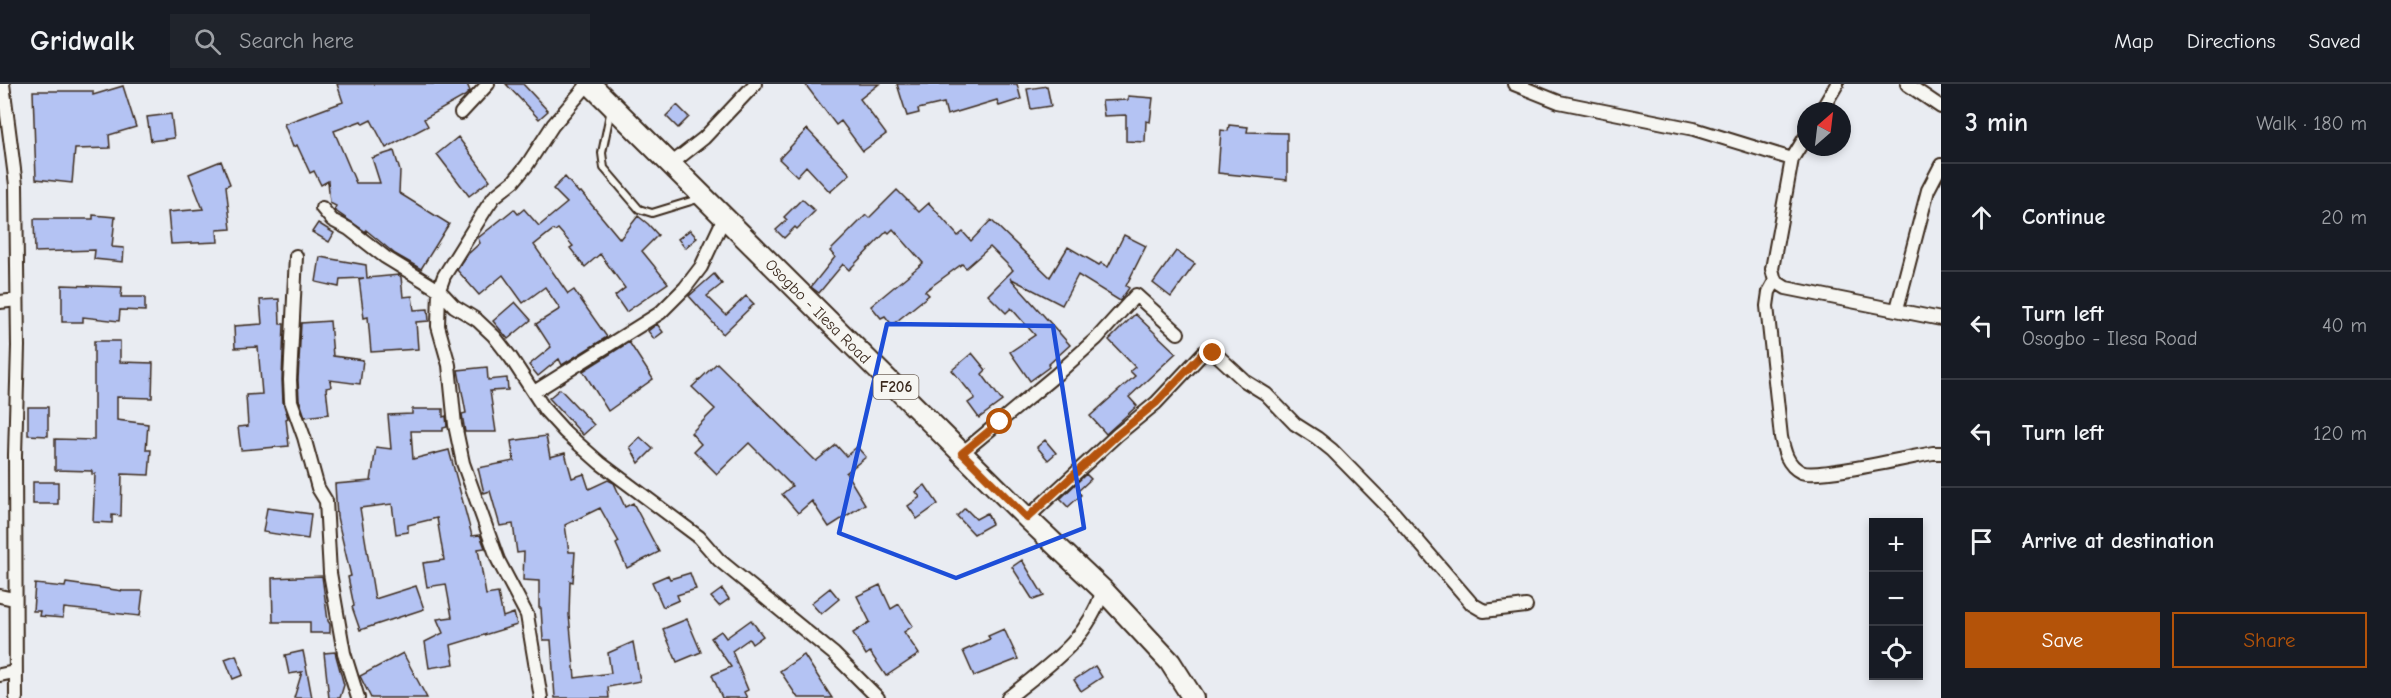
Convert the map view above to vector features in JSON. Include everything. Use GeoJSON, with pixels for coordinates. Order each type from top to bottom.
{"type":"FeatureCollection","features":[{"type":"Feature","properties":{"kind":"main road","name":"Osogbo - Ilesa Road"},"geometry":{"type":"LineString","coordinates":[[589,84],[705,196],[1027,518],[1103,590],[1170,662],[1193,698]]}},
{"type":"Feature","properties":{"kind":"street"},"geometry":{"type":"LineString","coordinates":[[3,84],[16,185],[16,698]]}},
{"type":"Feature","properties":{"kind":"street"},"geometry":{"type":"LineString","coordinates":[[460,113],[488,84]]}},
{"type":"Feature","properties":{"kind":"street"},"geometry":{"type":"LineString","coordinates":[[541,698],[527,615],[498,560],[463,463],[449,365],[442,343],[438,311],[439,291],[444,276],[486,207],[494,197],[514,181],[553,124],[589,84]]}},
{"type":"Feature","properties":{"kind":"street"},"geometry":{"type":"LineString","coordinates":[[671,164],[704,138],[755,84]]}},
{"type":"Feature","properties":{"kind":"street"},"geometry":{"type":"LineString","coordinates":[[1514,84],[1559,102],[1694,129],[1792,159]]}},
{"type":"Feature","properties":{"kind":"street"},"geometry":{"type":"LineString","coordinates":[[1826,102],[1837,84]]}},
{"type":"Feature","properties":{"kind":"street"},"geometry":{"type":"LineString","coordinates":[[1907,84],[1941,107]]}},
{"type":"Feature","properties":{"kind":"street"},"geometry":{"type":"LineString","coordinates":[[1797,151],[1792,159],[1772,269],[1775,281],[1769,292],[1767,306],[1784,453],[1791,464],[1802,473],[1852,469],[1941,453]]}},
{"type":"Feature","properties":{"kind":"street"},"geometry":{"type":"LineString","coordinates":[[1897,309],[1928,190],[1941,165]]}},
{"type":"Feature","properties":{"kind":"street"},"geometry":{"type":"LineString","coordinates":[[322,208],[332,220],[349,229],[385,257],[439,291],[454,306],[477,320],[494,336],[545,410],[591,455],[699,537],[719,560],[834,654],[879,698]]}},
{"type":"Feature","properties":{"kind":"street"},"geometry":{"type":"LineString","coordinates":[[534,392],[660,313],[685,288],[701,267],[724,216]]}},
{"type":"Feature","properties":{"kind":"street"},"geometry":{"type":"LineString","coordinates":[[296,256],[291,401],[318,488],[326,501],[330,573],[344,653],[357,698]]}},
{"type":"Feature","properties":{"kind":"street"},"geometry":{"type":"LineString","coordinates":[[1775,281],[1786,288],[1941,319]]}},
{"type":"Feature","properties":{"kind":"street"},"geometry":{"type":"LineString","coordinates":[[962,453],[1097,338],[1136,295],[1178,333]]}},
{"type":"Feature","properties":{"kind":"street"},"geometry":{"type":"LineString","coordinates":[[0,302],[17,300]]}},
{"type":"Feature","properties":{"kind":"street"},"geometry":{"type":"LineString","coordinates":[[438,311],[454,306]]}},
{"type":"Feature","properties":{"kind":"street"},"geometry":{"type":"LineString","coordinates":[[1027,518],[1117,435],[1156,403],[1204,352],[1209,351],[1245,381],[1266,394],[1295,424],[1332,450],[1393,513],[1472,604],[1484,611],[1526,606]]}},
{"type":"Feature","properties":{"kind":"street"},"geometry":{"type":"LineString","coordinates":[[1008,698],[1073,644],[1088,627],[1103,590]]}},
{"type":"Feature","properties":{"kind":"street"},"geometry":{"type":"LineString","coordinates":[[0,596],[15,597]]}},
{"type":"Feature","properties":{"kind":"street"},"geometry":{"type":"LineString","coordinates":[[0,675],[15,672]]}},
{"type":"Feature","properties":{"kind":"lane"},"geometry":{"type":"LineString","coordinates":[[612,105],[602,153],[604,168],[639,209],[652,213],[705,196]]}},
{"type":"Feature","properties":{"kind":"highlighted area"},"geometry":{"type":"Polygon","coordinates":[[[887,324],[1053,326],[1084,528],[956,578],[839,533],[887,324]]]}},
{"type":"Feature","properties":{"kind":"building"},"geometry":{"type":"Polygon","coordinates":[[[337,84],[467,84],[470,91],[465,96],[424,119],[428,126],[386,148],[371,120],[363,124],[361,121],[334,131],[356,183],[380,183],[372,158],[394,151],[400,171],[399,193],[449,224],[421,269],[395,254],[366,230],[366,232],[334,210],[336,206],[330,203],[328,181],[321,185],[314,171],[310,173],[297,145],[293,147],[284,124],[343,102],[337,84]]]}},
{"type":"Feature","properties":{"kind":"building"},"geometry":{"type":"Polygon","coordinates":[[[506,84],[523,84],[548,111],[539,119],[506,84]]]}},
{"type":"Feature","properties":{"kind":"building"},"geometry":{"type":"Polygon","coordinates":[[[805,84],[879,84],[860,99],[886,134],[863,151],[841,121],[836,125],[805,84]]]}},
{"type":"Feature","properties":{"kind":"building"},"geometry":{"type":"Polygon","coordinates":[[[897,84],[1017,84],[1021,99],[999,106],[997,100],[947,115],[944,103],[918,109],[919,113],[907,116],[897,84]]]}},
{"type":"Feature","properties":{"kind":"building"},"geometry":{"type":"Polygon","coordinates":[[[123,86],[136,127],[109,135],[110,148],[75,149],[72,183],[36,179],[33,91],[93,91],[93,95],[123,86]]]}},
{"type":"Feature","properties":{"kind":"building"},"geometry":{"type":"Polygon","coordinates":[[[1047,86],[1051,106],[1031,109],[1027,89],[1047,86]]]}},
{"type":"Feature","properties":{"kind":"building"},"geometry":{"type":"Polygon","coordinates":[[[1128,96],[1153,98],[1150,122],[1146,121],[1145,142],[1126,141],[1126,115],[1104,116],[1102,101],[1128,100],[1128,96]]]}},
{"type":"Feature","properties":{"kind":"building"},"geometry":{"type":"Polygon","coordinates":[[[677,105],[689,117],[678,128],[666,116],[677,105]]]}},
{"type":"Feature","properties":{"kind":"building"},"geometry":{"type":"Polygon","coordinates":[[[171,114],[174,138],[151,141],[147,117],[171,114]]]}},
{"type":"Feature","properties":{"kind":"building"},"geometry":{"type":"Polygon","coordinates":[[[1229,125],[1248,127],[1247,132],[1287,133],[1287,180],[1218,173],[1221,130],[1228,131],[1229,125]]]}},
{"type":"Feature","properties":{"kind":"building"},"geometry":{"type":"Polygon","coordinates":[[[807,129],[850,174],[830,192],[806,166],[797,176],[779,159],[807,129]]]}},
{"type":"Feature","properties":{"kind":"building"},"geometry":{"type":"Polygon","coordinates":[[[458,137],[490,180],[469,196],[437,154],[458,137]]]}},
{"type":"Feature","properties":{"kind":"building"},"geometry":{"type":"Polygon","coordinates":[[[221,161],[230,184],[226,186],[231,229],[217,230],[218,242],[171,244],[168,212],[203,209],[189,174],[221,161]]]}},
{"type":"Feature","properties":{"kind":"building"},"geometry":{"type":"Polygon","coordinates":[[[565,177],[579,193],[581,192],[620,239],[638,216],[648,224],[658,235],[642,251],[668,283],[626,312],[615,296],[625,288],[600,254],[585,267],[570,248],[573,246],[558,229],[553,230],[534,245],[568,294],[574,290],[607,337],[562,365],[559,359],[538,376],[529,365],[551,347],[536,324],[560,309],[545,287],[523,303],[503,275],[479,295],[457,270],[468,254],[480,243],[478,238],[514,209],[518,214],[524,209],[539,226],[567,203],[553,189],[565,177]]]}},
{"type":"Feature","properties":{"kind":"building"},"geometry":{"type":"Polygon","coordinates":[[[897,190],[919,212],[929,203],[958,236],[963,232],[971,241],[991,220],[1050,277],[1068,247],[1099,265],[1101,263],[1108,267],[1124,235],[1146,246],[1126,286],[1129,288],[1120,301],[1078,275],[1062,305],[1010,278],[1070,345],[1048,365],[1049,367],[1030,381],[1010,352],[1035,335],[1011,308],[1006,313],[988,295],[1013,270],[990,247],[966,268],[962,264],[925,291],[929,295],[892,325],[885,316],[881,318],[871,306],[923,263],[893,229],[889,233],[887,231],[849,270],[843,264],[819,293],[811,287],[835,257],[830,251],[866,215],[869,218],[897,190]]]}},
{"type":"Feature","properties":{"kind":"building"},"geometry":{"type":"Polygon","coordinates":[[[802,199],[815,211],[784,238],[776,230],[787,220],[784,217],[802,199]]]}},
{"type":"Feature","properties":{"kind":"building"},"geometry":{"type":"Polygon","coordinates":[[[93,215],[115,217],[112,247],[124,248],[123,262],[94,259],[95,250],[35,252],[34,219],[93,219],[93,215]]]}},
{"type":"Feature","properties":{"kind":"building"},"geometry":{"type":"Polygon","coordinates":[[[318,223],[334,233],[329,242],[312,232],[318,223]]]}},
{"type":"Feature","properties":{"kind":"building"},"geometry":{"type":"Polygon","coordinates":[[[690,230],[697,238],[685,248],[678,239],[690,230]]]}},
{"type":"Feature","properties":{"kind":"building"},"geometry":{"type":"Polygon","coordinates":[[[1176,251],[1195,264],[1171,297],[1153,283],[1176,251]]]}},
{"type":"Feature","properties":{"kind":"building"},"geometry":{"type":"Polygon","coordinates":[[[320,257],[366,265],[367,278],[399,275],[403,297],[412,296],[414,310],[428,309],[429,321],[416,322],[418,349],[371,352],[368,317],[364,318],[359,279],[364,278],[340,279],[339,287],[316,282],[320,257]]]}},
{"type":"Feature","properties":{"kind":"building"},"geometry":{"type":"Polygon","coordinates":[[[714,274],[722,284],[707,296],[726,315],[746,296],[754,304],[723,334],[689,296],[714,274]]]}},
{"type":"Feature","properties":{"kind":"building"},"geometry":{"type":"Polygon","coordinates":[[[62,285],[122,287],[121,297],[145,297],[145,311],[120,310],[119,321],[83,317],[83,322],[62,322],[62,285]]]}},
{"type":"Feature","properties":{"kind":"building"},"geometry":{"type":"Polygon","coordinates":[[[279,299],[280,324],[284,324],[282,380],[283,402],[288,418],[286,419],[289,446],[241,450],[238,427],[248,426],[246,395],[262,394],[258,347],[235,348],[234,326],[262,324],[260,300],[279,299]]]}},
{"type":"Feature","properties":{"kind":"building"},"geometry":{"type":"Polygon","coordinates":[[[515,302],[531,320],[508,339],[493,321],[515,302]]]}},
{"type":"Feature","properties":{"kind":"building"},"geometry":{"type":"Polygon","coordinates":[[[1135,314],[1176,353],[1129,397],[1137,406],[1106,434],[1090,416],[1135,376],[1130,371],[1135,367],[1109,340],[1135,314]]]}},
{"type":"Feature","properties":{"kind":"building"},"geometry":{"type":"Polygon","coordinates":[[[330,321],[333,356],[363,360],[360,384],[330,380],[331,387],[326,388],[329,414],[305,417],[299,399],[298,380],[301,323],[330,321]]]}},
{"type":"Feature","properties":{"kind":"building"},"geometry":{"type":"Polygon","coordinates":[[[657,324],[663,332],[654,339],[648,331],[657,324]]]}},
{"type":"Feature","properties":{"kind":"building"},"geometry":{"type":"Polygon","coordinates":[[[94,341],[120,341],[120,362],[153,363],[152,398],[117,397],[117,420],[148,424],[146,450],[151,450],[149,475],[122,474],[121,516],[112,515],[112,523],[93,522],[95,474],[92,474],[92,471],[55,470],[55,439],[94,440],[94,341]]]}},
{"type":"Feature","properties":{"kind":"building"},"geometry":{"type":"Polygon","coordinates":[[[629,342],[653,379],[608,411],[583,371],[629,342]]]}},
{"type":"Feature","properties":{"kind":"building"},"geometry":{"type":"Polygon","coordinates":[[[972,353],[986,370],[982,374],[1002,401],[979,418],[968,403],[975,398],[952,370],[972,353]]]}},
{"type":"Feature","properties":{"kind":"building"},"geometry":{"type":"Polygon","coordinates":[[[717,363],[816,461],[836,445],[846,456],[857,447],[866,457],[846,473],[865,504],[829,527],[812,501],[798,513],[782,494],[792,486],[749,443],[717,474],[694,451],[701,444],[691,433],[715,409],[692,387],[717,363]]]}},
{"type":"Feature","properties":{"kind":"building"},"geometry":{"type":"Polygon","coordinates":[[[487,367],[488,380],[507,378],[508,390],[490,391],[496,432],[465,432],[462,414],[466,413],[458,370],[487,367]]]}},
{"type":"Feature","properties":{"kind":"building"},"geometry":{"type":"Polygon","coordinates":[[[560,389],[594,425],[583,435],[549,398],[560,389]]]}},
{"type":"Feature","properties":{"kind":"building"},"geometry":{"type":"Polygon","coordinates":[[[28,407],[48,407],[48,436],[28,435],[28,407]]]}},
{"type":"Feature","properties":{"kind":"building"},"geometry":{"type":"Polygon","coordinates":[[[412,409],[443,409],[447,427],[443,428],[443,431],[411,431],[413,459],[449,450],[472,536],[480,535],[485,548],[478,549],[486,595],[498,593],[503,617],[514,613],[517,625],[451,645],[454,664],[429,668],[425,642],[443,633],[437,619],[452,617],[446,584],[427,587],[423,563],[444,560],[437,518],[408,525],[408,532],[396,534],[392,504],[360,508],[375,599],[416,586],[424,609],[360,630],[352,607],[354,606],[348,577],[351,576],[337,517],[335,484],[371,481],[376,447],[391,449],[388,415],[412,414],[412,409]]]}},
{"type":"Feature","properties":{"kind":"building"},"geometry":{"type":"Polygon","coordinates":[[[546,436],[550,457],[565,453],[572,478],[584,474],[589,489],[608,480],[614,483],[625,507],[633,503],[659,552],[627,568],[616,544],[619,542],[600,508],[565,525],[569,552],[575,552],[573,582],[570,581],[569,615],[575,678],[611,673],[608,653],[633,642],[640,681],[608,687],[609,698],[555,698],[551,640],[543,640],[541,608],[539,608],[539,581],[523,580],[524,552],[517,553],[513,524],[500,526],[490,491],[484,493],[478,468],[514,461],[511,441],[546,436]]]}},
{"type":"Feature","properties":{"kind":"building"},"geometry":{"type":"Polygon","coordinates":[[[640,437],[653,449],[639,463],[630,447],[640,437]]]}},
{"type":"Feature","properties":{"kind":"building"},"geometry":{"type":"Polygon","coordinates":[[[1045,440],[1056,453],[1048,460],[1037,447],[1045,440]]]}},
{"type":"Feature","properties":{"kind":"building"},"geometry":{"type":"Polygon","coordinates":[[[1086,474],[1091,479],[1078,491],[1081,495],[1068,507],[1060,499],[1086,474]]]}},
{"type":"Feature","properties":{"kind":"building"},"geometry":{"type":"Polygon","coordinates":[[[33,482],[58,482],[58,504],[33,504],[33,482]]]}},
{"type":"Feature","properties":{"kind":"building"},"geometry":{"type":"Polygon","coordinates":[[[925,485],[938,504],[917,519],[908,506],[920,497],[916,492],[925,485]]]}},
{"type":"Feature","properties":{"kind":"building"},"geometry":{"type":"Polygon","coordinates":[[[267,508],[311,514],[308,539],[263,532],[267,508]]]}},
{"type":"Feature","properties":{"kind":"building"},"geometry":{"type":"Polygon","coordinates":[[[965,508],[976,519],[987,513],[992,524],[974,534],[957,516],[965,508]]]}},
{"type":"Feature","properties":{"kind":"building"},"geometry":{"type":"Polygon","coordinates":[[[1022,560],[1044,596],[1033,600],[1012,567],[1022,560]]]}},
{"type":"Feature","properties":{"kind":"building"},"geometry":{"type":"Polygon","coordinates":[[[690,573],[696,589],[677,595],[679,600],[663,607],[652,582],[668,575],[670,579],[690,573]]]}},
{"type":"Feature","properties":{"kind":"building"},"geometry":{"type":"Polygon","coordinates":[[[322,576],[330,633],[310,633],[310,622],[273,622],[272,578],[322,576]]]}},
{"type":"Feature","properties":{"kind":"building"},"geometry":{"type":"Polygon","coordinates":[[[66,583],[123,591],[143,591],[140,616],[64,608],[63,618],[39,616],[40,611],[33,611],[35,584],[65,587],[66,583]]]}},
{"type":"Feature","properties":{"kind":"building"},"geometry":{"type":"Polygon","coordinates":[[[880,585],[891,609],[899,604],[913,626],[904,632],[919,654],[886,676],[870,652],[866,655],[853,633],[870,622],[857,596],[880,585]]]}},
{"type":"Feature","properties":{"kind":"building"},"geometry":{"type":"Polygon","coordinates":[[[830,588],[839,599],[821,614],[811,603],[830,588]]]}},
{"type":"Feature","properties":{"kind":"building"},"geometry":{"type":"Polygon","coordinates":[[[722,589],[729,599],[719,606],[711,597],[722,589]]]}},
{"type":"Feature","properties":{"kind":"building"},"geometry":{"type":"Polygon","coordinates":[[[687,619],[701,652],[677,662],[663,629],[687,619]]]}},
{"type":"Feature","properties":{"kind":"building"},"geometry":{"type":"Polygon","coordinates":[[[751,620],[763,636],[752,644],[749,639],[732,651],[748,690],[744,692],[747,698],[722,698],[712,675],[731,667],[711,638],[721,631],[726,638],[751,620]]]}},
{"type":"Feature","properties":{"kind":"building"},"geometry":{"type":"Polygon","coordinates":[[[1004,629],[1018,659],[974,676],[963,651],[990,639],[988,636],[1004,629]]]}},
{"type":"Feature","properties":{"kind":"building"},"geometry":{"type":"Polygon","coordinates":[[[303,651],[312,698],[294,698],[302,672],[289,674],[285,655],[303,651]]]}},
{"type":"Feature","properties":{"kind":"building"},"geometry":{"type":"Polygon","coordinates":[[[335,652],[344,685],[340,698],[329,698],[324,653],[335,652]]]}},
{"type":"Feature","properties":{"kind":"building"},"geometry":{"type":"Polygon","coordinates":[[[403,653],[427,698],[371,698],[360,676],[403,653]]]}},
{"type":"Feature","properties":{"kind":"building"},"geometry":{"type":"Polygon","coordinates":[[[236,655],[243,675],[233,679],[225,659],[236,655]]]}},
{"type":"Feature","properties":{"kind":"building"},"geometry":{"type":"Polygon","coordinates":[[[804,655],[832,698],[798,698],[780,671],[804,655]]]}},
{"type":"Feature","properties":{"kind":"building"},"geometry":{"type":"Polygon","coordinates":[[[1095,666],[1102,677],[1081,691],[1074,680],[1095,666]]]}},
{"type":"Feature","properties":{"kind":"route"},"geometry":{"type":"LineString","coordinates":[[1000,422],[962,453],[1027,518],[1117,435],[1156,403],[1204,352],[1213,353]]}}]}
